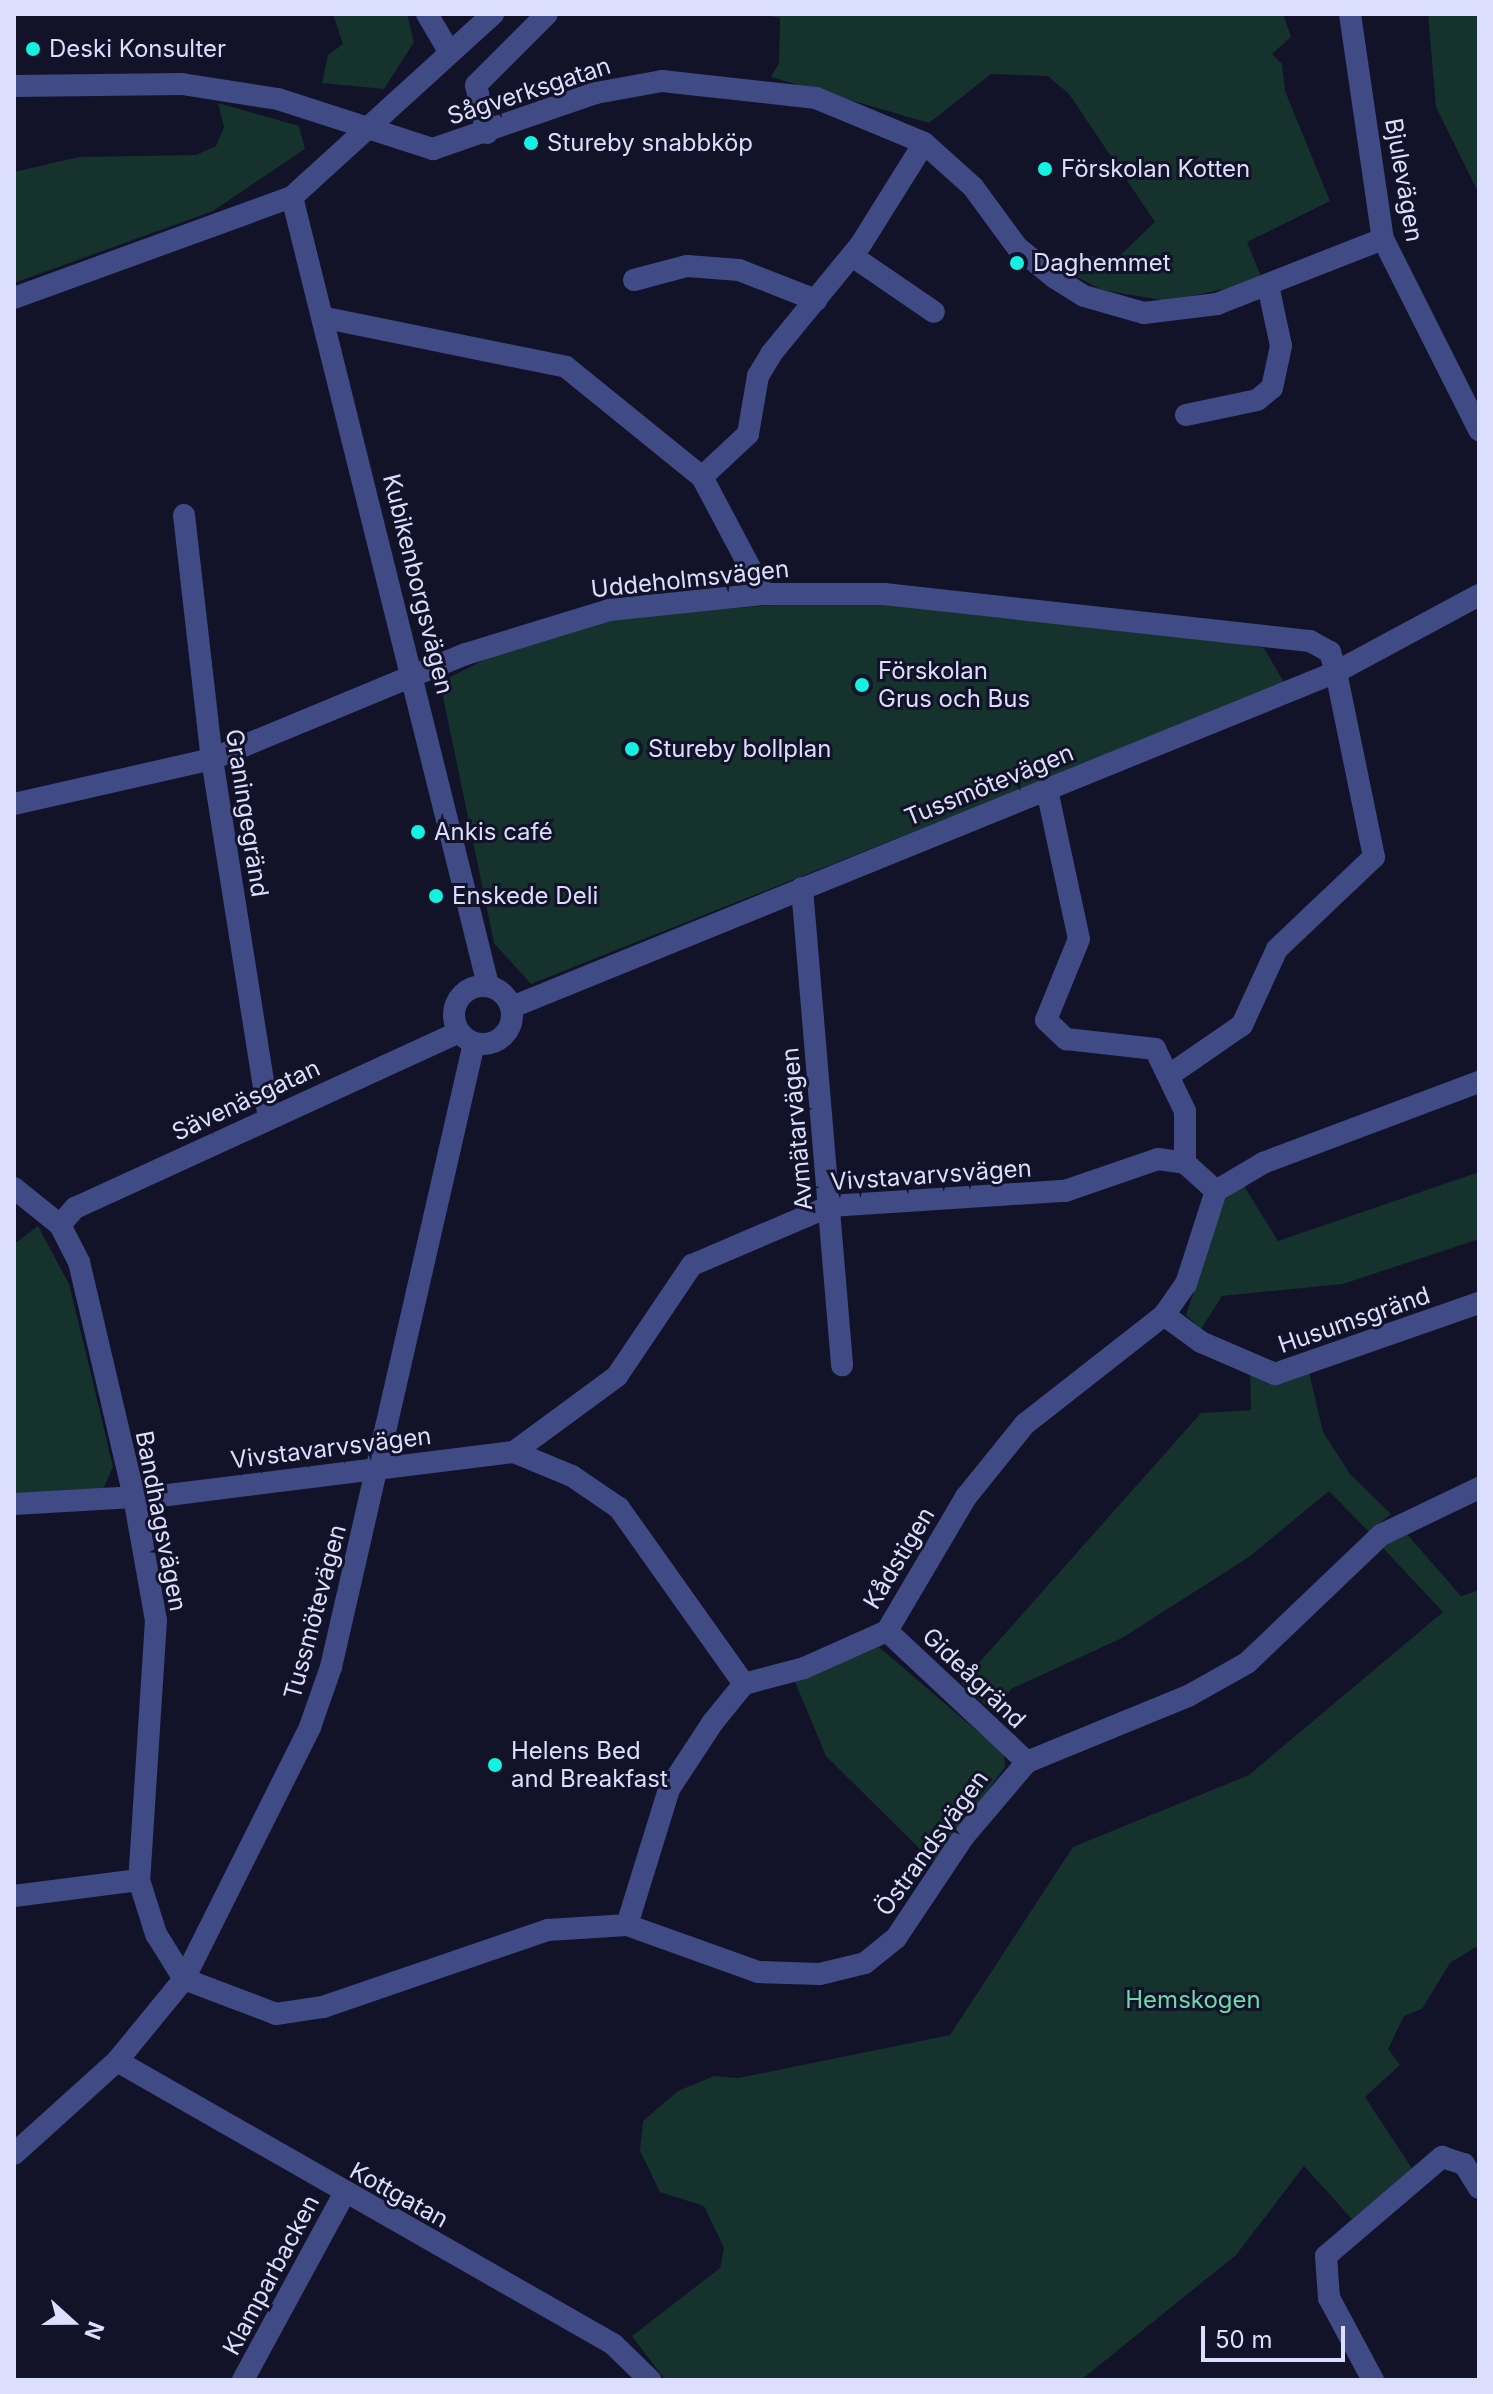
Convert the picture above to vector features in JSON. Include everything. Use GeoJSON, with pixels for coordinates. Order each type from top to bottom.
{"type":"FeatureCollection","features":[{"type":"Feature","properties":{"kind":"street"},"geometry":{"type":"LineString","coordinates":[[427,14],[450,53]]}},
{"type":"Feature","properties":{"kind":"street"},"geometry":{"type":"LineString","coordinates":[[14,298],[292,197],[493,14]]}},
{"type":"Feature","properties":{"kind":"street"},"geometry":{"type":"LineString","coordinates":[[487,133],[476,85],[547,14]]}},
{"type":"Feature","properties":{"kind":"street","name":"Bjulevägen"},"geometry":{"type":"LineString","coordinates":[[1350,14],[1383,239],[1479,430]]}},
{"type":"Feature","properties":{"kind":"street","name":"Sågverksgatan"},"geometry":{"type":"LineString","coordinates":[[14,86],[182,84],[278,99],[433,149],[487,133],[596,93],[693,80],[816,98],[924,143],[973,187],[1017,247],[1084,296],[1144,313],[1217,304],[1383,239]]}},
{"type":"Feature","properties":{"kind":"street"},"geometry":{"type":"LineString","coordinates":[[702,477],[748,434],[758,376],[852,256],[924,143]]}},
{"type":"Feature","properties":{"kind":"street","name":"Kubikenborgsvägen"},"geometry":{"type":"LineString","coordinates":[[292,197],[326,318],[488,985]]}},
{"type":"Feature","properties":{"kind":"street"},"geometry":{"type":"LineString","coordinates":[[852,256],[934,312]]}},
{"type":"Feature","properties":{"kind":"street"},"geometry":{"type":"LineString","coordinates":[[634,280],[687,266],[739,270],[816,300]]}},
{"type":"Feature","properties":{"kind":"street"},"geometry":{"type":"LineString","coordinates":[[1186,415],[1257,400],[1272,388],[1281,346],[1268,285]]}},
{"type":"Feature","properties":{"kind":"street"},"geometry":{"type":"LineString","coordinates":[[326,318],[370,324],[411,341],[553,362],[702,477],[764,594]]}},
{"type":"Feature","properties":{"kind":"street","name":"Graningegränd"},"geometry":{"type":"LineString","coordinates":[[184,515],[212,759],[269,1117]]}},
{"type":"Feature","properties":{"kind":"street","name":"Uddeholmsvägen"},"geometry":{"type":"LineString","coordinates":[[14,804],[212,759],[554,623],[764,594],[884,594],[1310,641],[1330,652],[1336,672]]}},
{"type":"Feature","properties":{"kind":"street","name":"Tussmötevägen"},"geometry":{"type":"LineString","coordinates":[[512,1007],[1336,672],[1479,595]]}},
{"type":"Feature","properties":{"kind":"street"},"geometry":{"type":"LineString","coordinates":[[1171,1074],[1242,1025],[1277,949],[1374,857],[1336,672]]}},
{"type":"Feature","properties":{"kind":"street"},"geometry":{"type":"LineString","coordinates":[[1047,790],[1079,939],[1046,1020],[1051,1031],[1155,1049],[1171,1074],[1185,1111],[1185,1163],[1216,1191],[1263,1163],[1479,1082]]}},
{"type":"Feature","properties":{"kind":"street","name":"Avmätarvägen"},"geometry":{"type":"LineString","coordinates":[[802,888],[842,1365]]}},
{"type":"Feature","properties":{"kind":"street"},"geometry":{"type":"LineString","coordinates":[[488,985],[512,1007],[501,1038],[467,1037],[459,1000],[467,990],[488,985]]}},
{"type":"Feature","properties":{"kind":"street","name":"Tussmötevägen"},"geometry":{"type":"LineString","coordinates":[[14,2154],[117,2061],[184,1979],[310,1727],[377,1469],[467,1037]]}},
{"type":"Feature","properties":{"kind":"street","name":"Sävenäsgatan"},"geometry":{"type":"LineString","coordinates":[[60,1225],[75,1208],[269,1117],[467,1037]]}},
{"type":"Feature","properties":{"kind":"street","name":"Vivstavarvsvägen"},"geometry":{"type":"LineString","coordinates":[[14,1504],[134,1497],[514,1452],[617,1376],[692,1265],[830,1206],[1065,1191],[1158,1159],[1185,1163]]}},
{"type":"Feature","properties":{"kind":"street","name":"Bandhagsvägen"},"geometry":{"type":"LineString","coordinates":[[14,1188],[60,1225],[79,1262],[134,1497],[156,1620],[139,1880],[156,1934],[184,1979]]}},
{"type":"Feature","properties":{"kind":"street","name":"Kådstigen"},"geometry":{"type":"LineString","coordinates":[[744,1684],[804,1668],[887,1631],[966,1497],[1025,1424],[1164,1315],[1186,1284],[1216,1191]]}},
{"type":"Feature","properties":{"kind":"street","name":"Husumsgränd"},"geometry":{"type":"LineString","coordinates":[[1164,1315],[1201,1342],[1275,1374],[1479,1303]]}},
{"type":"Feature","properties":{"kind":"street"},"geometry":{"type":"LineString","coordinates":[[514,1452],[572,1476],[619,1508],[744,1684],[677,1773],[627,1925]]}},
{"type":"Feature","properties":{"kind":"street","name":"Östrandsvägen"},"geometry":{"type":"LineString","coordinates":[[184,1979],[276,2014],[323,2007],[548,1930],[627,1925],[758,1972],[820,1974],[865,1963],[896,1938],[964,1836],[1027,1762],[1190,1695],[1247,1663],[1381,1535],[1479,1488]]}},
{"type":"Feature","properties":{"kind":"street","name":"Gideågränd"},"geometry":{"type":"LineString","coordinates":[[887,1631],[1027,1762]]}},
{"type":"Feature","properties":{"kind":"street"},"geometry":{"type":"LineString","coordinates":[[14,1896],[139,1880]]}},
{"type":"Feature","properties":{"kind":"street","name":"Kottgatan"},"geometry":{"type":"LineString","coordinates":[[117,2061],[344,2194],[613,2344],[650,2380]]}},
{"type":"Feature","properties":{"kind":"street"},"geometry":{"type":"LineString","coordinates":[[1373,2380],[1329,2298],[1323,2271],[1331,2247],[1442,2157],[1464,2164],[1479,2188]]}},
{"type":"Feature","properties":{"kind":"street","name":"Klamparbacken"},"geometry":{"type":"LineString","coordinates":[[243,2380],[344,2194]]}},
{"type":"Feature","properties":{"kind":"green space"},"geometry":{"type":"Polygon","coordinates":[[[333,14],[407,14],[414,42],[384,89],[322,83],[328,55],[343,44],[333,14]]]}},
{"type":"Feature","properties":{"kind":"green space"},"geometry":{"type":"Polygon","coordinates":[[[760,14],[1283,14],[1291,37],[1272,54],[1282,64],[1285,91],[1330,201],[1247,242],[1263,281],[1167,301],[1102,290],[1060,268],[1064,263],[1078,272],[1092,256],[1113,262],[1155,222],[1069,94],[1048,76],[991,74],[929,123],[771,77],[779,63],[780,18],[760,14]]]}},
{"type":"Feature","properties":{"kind":"green space"},"geometry":{"type":"Polygon","coordinates":[[[1428,14],[1479,14],[1479,194],[1436,107],[1428,14]]]}},
{"type":"Feature","properties":{"kind":"green space"},"geometry":{"type":"Polygon","coordinates":[[[218,103],[299,126],[305,149],[213,211],[14,283],[14,172],[79,157],[196,155],[216,146],[224,127],[218,103]]]}},
{"type":"Feature","properties":{"kind":"green space"},"geometry":{"type":"Polygon","coordinates":[[[796,603],[890,605],[1264,648],[1285,684],[531,984],[494,943],[440,682],[506,649],[609,619],[796,603]]]}},
{"type":"Feature","properties":{"kind":"green space"},"geometry":{"type":"Polygon","coordinates":[[[1479,1172],[1479,1239],[1343,1284],[1222,1296],[1201,1329],[1186,1315],[1224,1200],[1244,1186],[1278,1241],[1479,1172]]]}},
{"type":"Feature","properties":{"kind":"green space"},"geometry":{"type":"Polygon","coordinates":[[[38,1226],[69,1284],[113,1467],[103,1489],[14,1495],[14,1244],[38,1226]]]}},
{"type":"Feature","properties":{"kind":"green space"},"geometry":{"type":"Polygon","coordinates":[[[1250,1370],[1309,1372],[1323,1432],[1350,1474],[1391,1514],[1369,1532],[1329,1491],[1249,1557],[1122,1638],[1011,1689],[995,1714],[961,1683],[1201,1413],[1251,1410],[1250,1370]]]}},
{"type":"Feature","properties":{"kind":"green space","name":"Hemskogen"},"geometry":{"type":"Polygon","coordinates":[[[1405,1532],[1461,1596],[1479,1590],[1479,1945],[1450,1963],[1422,2009],[1404,2016],[1388,2049],[1400,2065],[1365,2097],[1413,2170],[1352,2219],[1304,2166],[1236,2255],[1081,2380],[665,2380],[632,2336],[720,2268],[724,2248],[704,2206],[660,2192],[640,2151],[643,2121],[678,2091],[714,2076],[738,2078],[950,2035],[1073,1847],[1249,1775],[1443,1612],[1382,1547],[1405,1532]]]}},
{"type":"Feature","properties":{"kind":"green space"},"geometry":{"type":"Polygon","coordinates":[[[879,1647],[1004,1754],[1005,1767],[935,1864],[826,1756],[795,1682],[879,1647]]]}},
{"type":"Feature","properties":{"kind":"place","name":"Deski Konsulter"},"geometry":{"type":"Point","coordinates":[33,49]}},
{"type":"Feature","properties":{"kind":"place","name":"Stureby snabbköp"},"geometry":{"type":"Point","coordinates":[531,143]}},
{"type":"Feature","properties":{"kind":"place","name":"Förskolan Kotten"},"geometry":{"type":"Point","coordinates":[1045,169]}},
{"type":"Feature","properties":{"kind":"place","name":"Daghemmet"},"geometry":{"type":"Point","coordinates":[1017,263]}},
{"type":"Feature","properties":{"kind":"place","name":"Förskolan Grus och Bus"},"geometry":{"type":"Point","coordinates":[862,685]}},
{"type":"Feature","properties":{"kind":"place","name":"Stureby bollplan"},"geometry":{"type":"Point","coordinates":[632,749]}},
{"type":"Feature","properties":{"kind":"place","name":"Ankis café"},"geometry":{"type":"Point","coordinates":[418,832]}},
{"type":"Feature","properties":{"kind":"place","name":"Enskede Deli"},"geometry":{"type":"Point","coordinates":[436,896]}},
{"type":"Feature","properties":{"kind":"place","name":"Helens Bed and Breakfast"},"geometry":{"type":"Point","coordinates":[495,1765]}}]}
